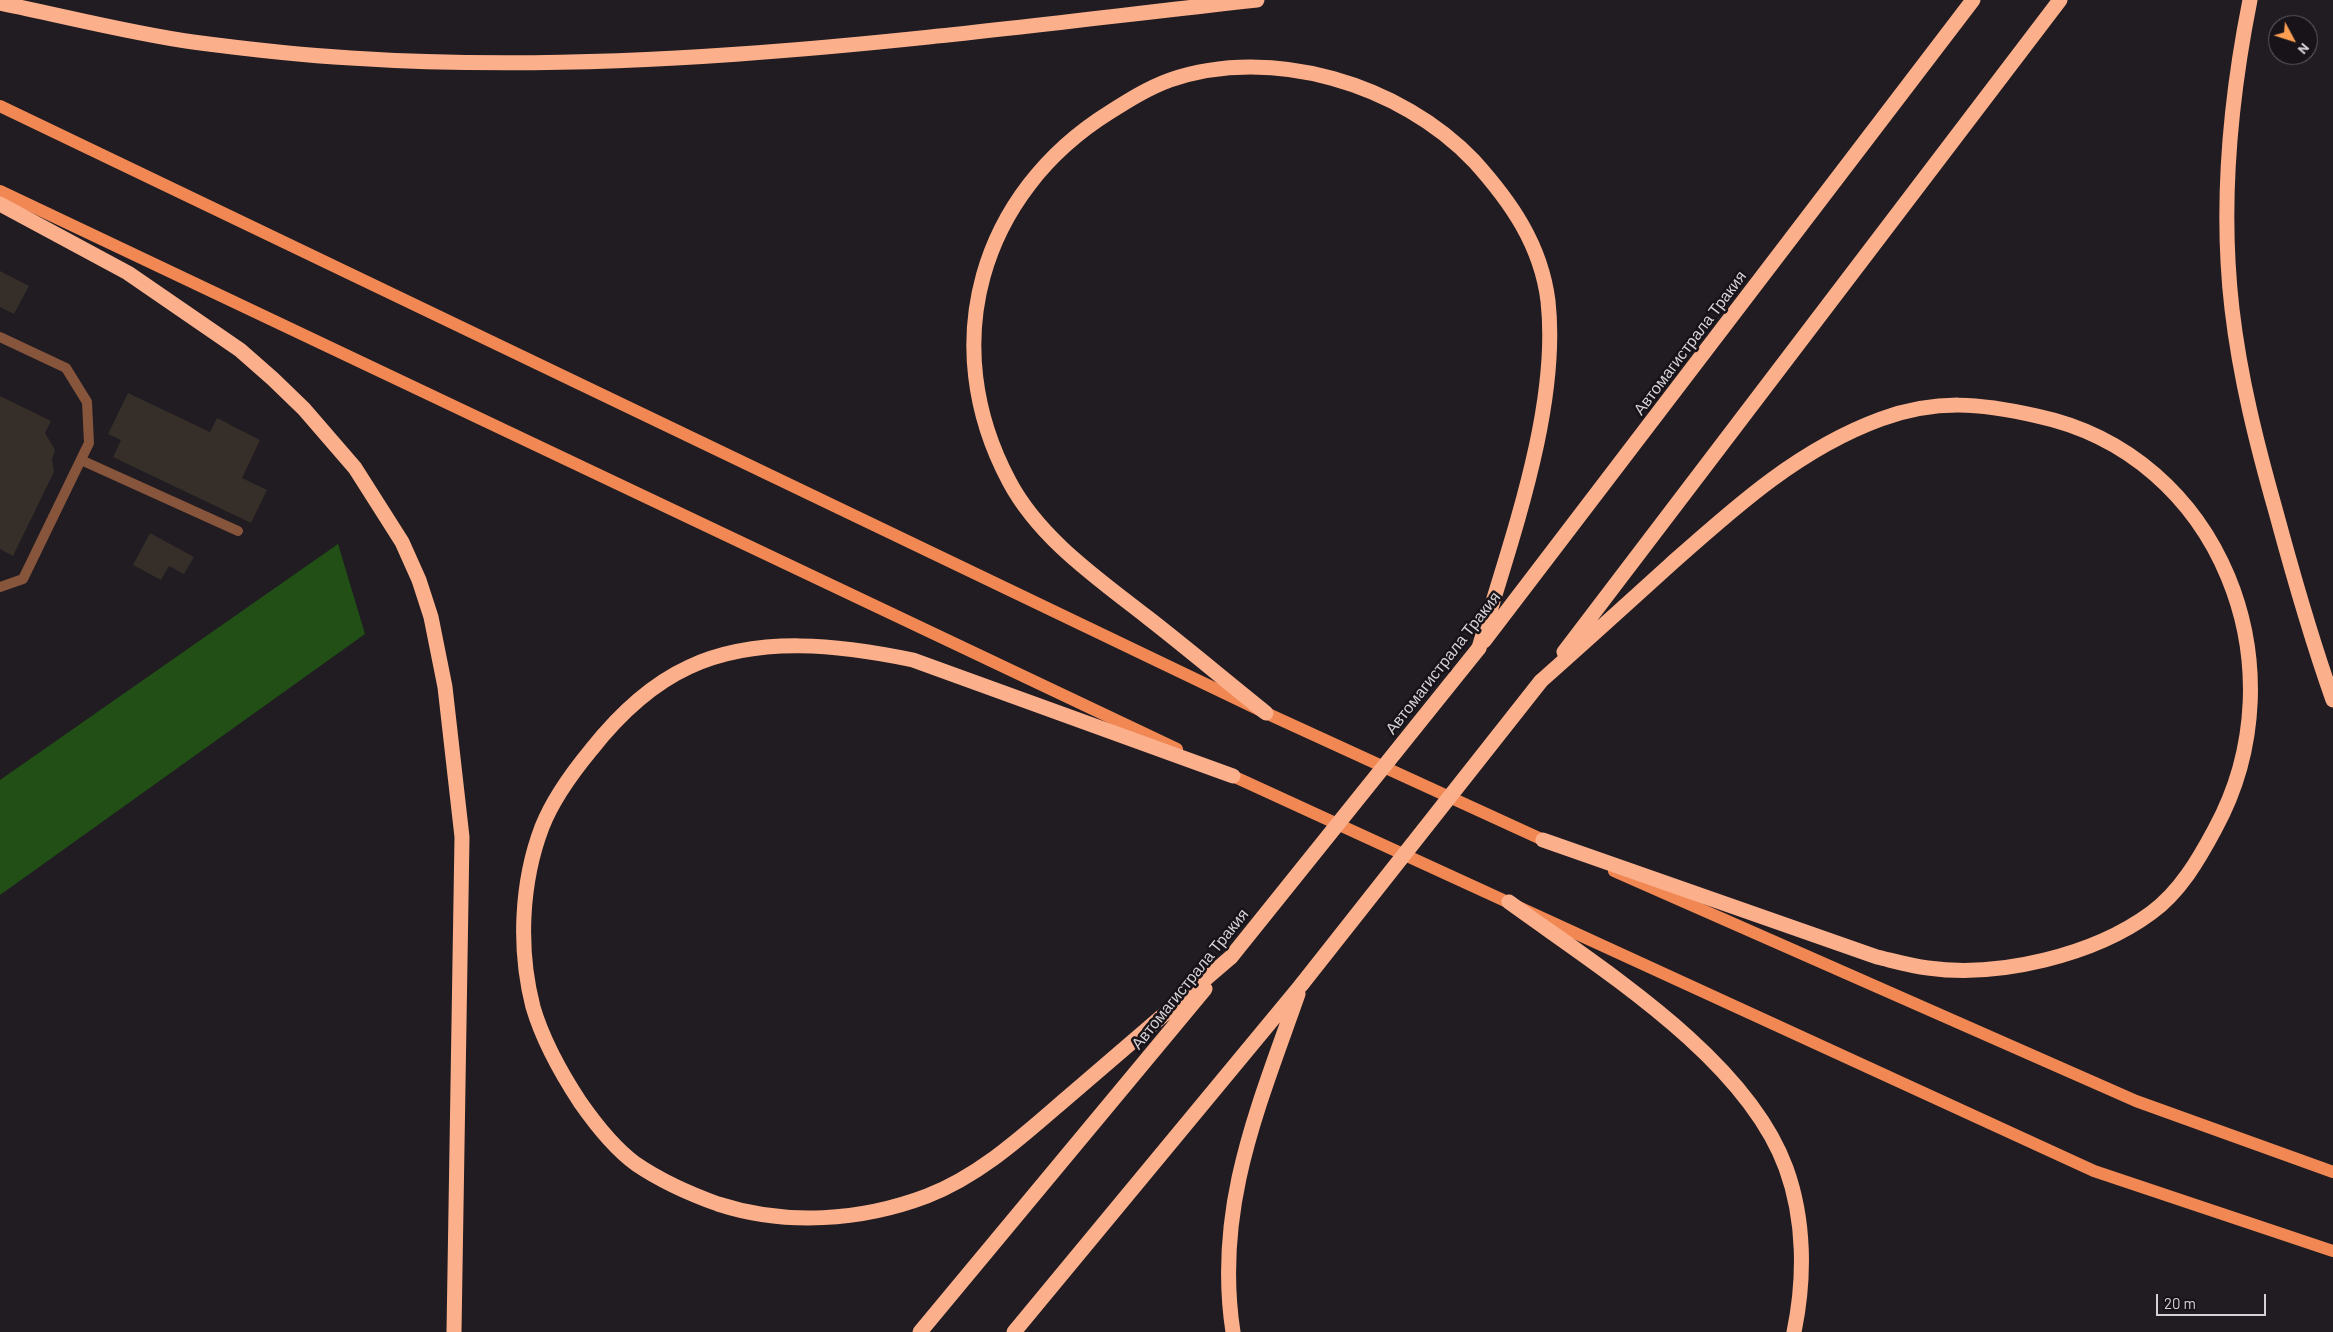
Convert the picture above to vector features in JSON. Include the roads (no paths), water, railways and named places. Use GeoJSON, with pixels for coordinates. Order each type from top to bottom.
{"type":"FeatureCollection","features":[{"type":"Feature","properties":{"kind":"highway"},"geometry":{"type":"LineString","coordinates":[[0,3],[191,41],[350,58],[521,63],[604,62],[779,52],[1257,0]]}},
{"type":"Feature","properties":{"kind":"highway","name":"Автомагистрала Тракия"},"geometry":{"type":"LineString","coordinates":[[920,1332],[1231,957],[1479,648],[1973,0]]}},
{"type":"Feature","properties":{"kind":"highway"},"geometry":{"type":"LineString","coordinates":[[1014,1332],[1302,984],[1541,681],[2060,0]]}},
{"type":"Feature","properties":{"kind":"highway"},"geometry":{"type":"LineString","coordinates":[[2250,0],[2237,64],[2230,151],[2227,228],[2232,308],[2256,442],[2297,591],[2333,700]]}},
{"type":"Feature","properties":{"kind":"highway"},"geometry":{"type":"LineString","coordinates":[[1266,712],[1095,577],[1030,512],[1011,485],[996,455],[978,396],[973,332],[978,298],[998,236],[1018,200],[1038,172],[1063,146],[1090,124],[1146,90],[1171,80],[1202,72],[1264,67],[1337,78],[1370,90],[1436,127],[1462,150],[1510,203],[1529,235],[1541,263],[1547,298],[1550,329],[1548,370],[1543,411],[1523,498],[1479,648]]}},
{"type":"Feature","properties":{"kind":"highway"},"geometry":{"type":"LineString","coordinates":[[0,204],[128,273],[240,350],[273,379],[304,409],[355,468],[402,542],[419,580],[431,617],[445,688],[462,837],[454,1332]]}},
{"type":"Feature","properties":{"kind":"highway"},"geometry":{"type":"LineString","coordinates":[[1541,681],[1723,517],[1777,475],[1829,441],[1883,418],[1926,407],[1966,403],[2010,410],[2080,427],[2112,443],[2137,459],[2187,509],[2205,532],[2222,562],[2245,629],[2250,661],[2248,738],[2239,776],[2225,812],[2206,847],[2183,882],[2153,912],[2114,935],[2065,955],[2024,964],[1979,970],[1929,968],[1877,957],[1543,840]]}},
{"type":"Feature","properties":{"kind":"highway"},"geometry":{"type":"LineString","coordinates":[[1231,957],[1036,1124],[999,1154],[963,1178],[931,1194],[891,1209],[855,1215],[783,1218],[741,1211],[703,1199],[635,1163],[608,1138],[563,1075],[546,1040],[534,1008],[524,938],[526,897],[531,868],[543,824],[562,789],[585,756],[605,732],[633,704],[661,683],[689,666],[732,653],[775,647],[825,646],[871,651],[913,660],[1233,776]]}},
{"type":"Feature","properties":{"kind":"highway"},"geometry":{"type":"LineString","coordinates":[[1509,902],[1636,995],[1702,1050],[1726,1075],[1773,1140],[1786,1169],[1801,1236],[1801,1284],[1794,1332]]}},
{"type":"Feature","properties":{"kind":"highway"},"geometry":{"type":"LineString","coordinates":[[1233,1332],[1228,1302],[1228,1250],[1232,1207],[1256,1113],[1302,984]]}},
{"type":"Feature","properties":{"kind":"main road"},"geometry":{"type":"LineString","coordinates":[[0,106],[1266,712],[1543,840],[2136,1101],[2333,1172]]}},
{"type":"Feature","properties":{"kind":"main road"},"geometry":{"type":"LineString","coordinates":[[0,191],[1233,776],[2094,1171],[2333,1251]]}},
{"type":"Feature","properties":{"kind":"lane"},"geometry":{"type":"LineString","coordinates":[[0,337],[66,368],[87,402],[89,443],[23,579],[0,587]]}},
{"type":"Feature","properties":{"kind":"lane"},"geometry":{"type":"LineString","coordinates":[[81,460],[238,531]]}}]}
